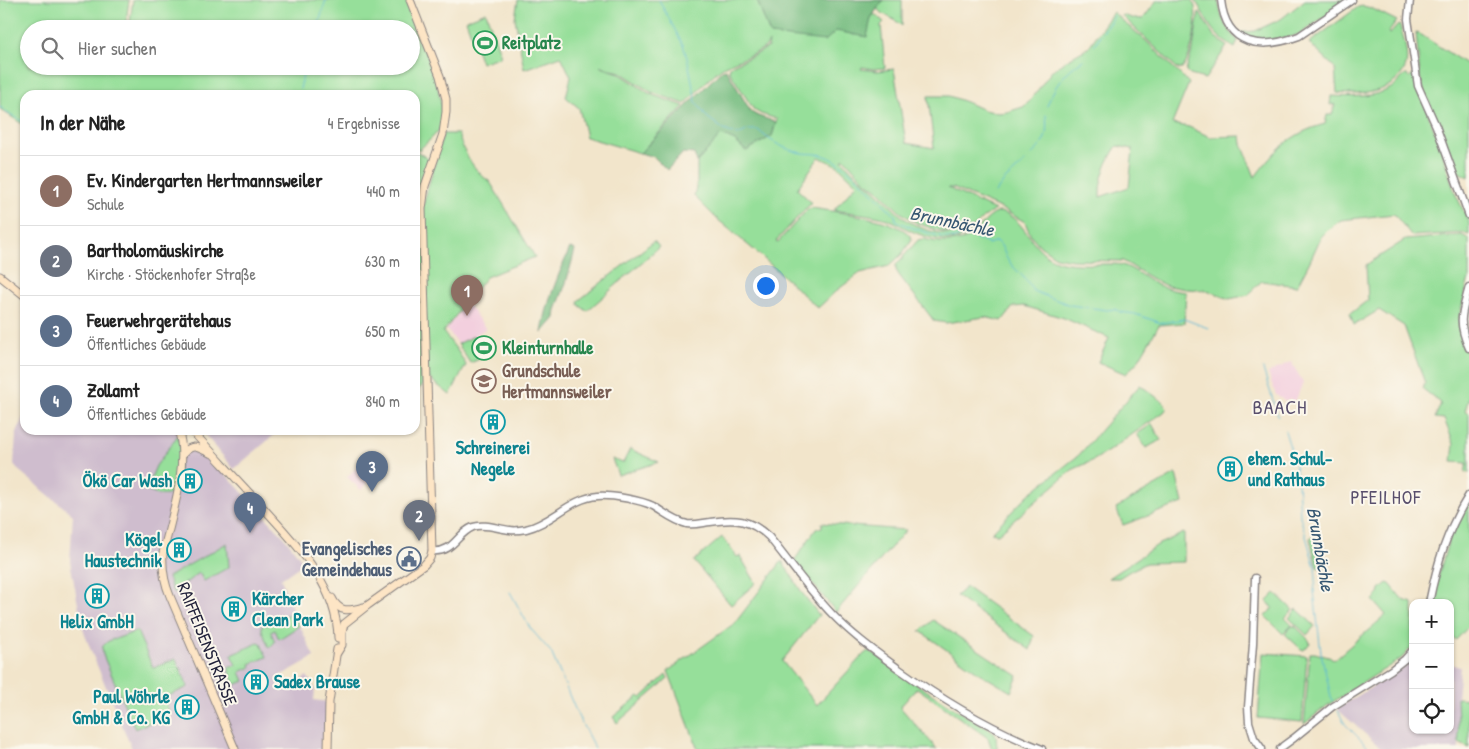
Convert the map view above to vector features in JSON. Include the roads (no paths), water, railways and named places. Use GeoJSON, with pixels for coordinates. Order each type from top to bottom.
{"type":"FeatureCollection","features":[{"type":"Feature","properties":{"kind":"main road"},"geometry":{"type":"LineString","coordinates":[[410,0],[418,20]]}},
{"type":"Feature","properties":{"kind":"main road"},"geometry":{"type":"LineString","coordinates":[[337,653],[342,645],[344,624],[424,565],[430,558],[432,551],[422,209],[426,186],[443,134],[446,99],[442,82],[420,26]]}},
{"type":"Feature","properties":{"kind":"main road"},"geometry":{"type":"LineString","coordinates":[[0,276],[20,293]]}},
{"type":"Feature","properties":{"kind":"main road","name":"RAIFFEISENSTRASSE"},"geometry":{"type":"LineString","coordinates":[[179,435],[183,454],[162,561],[164,578],[235,749]]}},
{"type":"Feature","properties":{"kind":"main road"},"geometry":{"type":"LineString","coordinates":[[196,435],[294,542],[313,567],[327,593],[336,618],[338,637],[329,702],[328,749]]}},
{"type":"Feature","properties":{"kind":"main road"},"geometry":{"type":"LineString","coordinates":[[183,454],[193,446],[213,454]]}},
{"type":"Feature","properties":{"kind":"main road"},"geometry":{"type":"LineString","coordinates":[[327,593],[337,606],[343,610],[347,611],[368,605]]}},
{"type":"Feature","properties":{"kind":"street"},"geometry":{"type":"LineString","coordinates":[[1221,0],[1224,16],[1233,32],[1244,40],[1262,44],[1299,36],[1352,0]]}},
{"type":"Feature","properties":{"kind":"street"},"geometry":{"type":"LineString","coordinates":[[1410,0],[1408,19],[1418,86],[1436,126],[1469,216]]}},
{"type":"Feature","properties":{"kind":"street"},"geometry":{"type":"LineString","coordinates":[[1469,287],[1461,318],[1462,331],[1469,348]]}},
{"type":"Feature","properties":{"kind":"street"},"geometry":{"type":"LineString","coordinates":[[1430,599],[1441,551],[1469,495]]}},
{"type":"Feature","properties":{"kind":"street"},"geometry":{"type":"LineString","coordinates":[[432,551],[449,548],[471,528],[476,526],[513,531],[526,528],[551,518],[580,500],[599,496],[644,503],[686,524],[729,520],[750,523],[761,530],[832,614],[869,648],[939,697],[1001,732],[1042,749]]}},
{"type":"Feature","properties":{"kind":"street"},"geometry":{"type":"LineString","coordinates":[[1255,578],[1253,644],[1248,707],[1249,722],[1254,738],[1262,749]]}},
{"type":"Feature","properties":{"kind":"street"},"geometry":{"type":"LineString","coordinates":[[1280,749],[1340,701],[1391,670],[1409,655]]}},
{"type":"Feature","properties":{"kind":"street"},"geometry":{"type":"LineString","coordinates":[[1285,749],[1294,738]]}},
{"type":"Feature","properties":{"kind":"waterway"},"geometry":{"type":"LineString","coordinates":[[320,20],[326,0]]}},
{"type":"Feature","properties":{"kind":"waterway","name":"Brunnbächle"},"geometry":{"type":"LineString","coordinates":[[659,0],[683,45],[696,102],[707,117],[724,130],[738,135],[748,130],[758,130],[790,150],[818,154],[836,161],[863,183],[895,215],[896,220],[908,226],[949,238],[966,234],[988,244],[997,241],[1009,262],[1031,286],[1033,291],[1070,305],[1107,310],[1115,309],[1161,323],[1184,319],[1208,328]]}},
{"type":"Feature","properties":{"kind":"waterway"},"geometry":{"type":"LineString","coordinates":[[1094,45],[1114,16]]}},
{"type":"Feature","properties":{"kind":"waterway"},"geometry":{"type":"LineString","coordinates":[[1047,106],[1061,80],[1083,60]]}},
{"type":"Feature","properties":{"kind":"waterway"},"geometry":{"type":"LineString","coordinates":[[300,89],[303,75]]}},
{"type":"Feature","properties":{"kind":"waterway"},"geometry":{"type":"LineString","coordinates":[[5,111],[20,120]]}},
{"type":"Feature","properties":{"kind":"waterway"},"geometry":{"type":"LineString","coordinates":[[1031,155],[1045,138],[1047,128],[1046,115]]}},
{"type":"Feature","properties":{"kind":"waterway"},"geometry":{"type":"LineString","coordinates":[[995,193],[1004,181],[1025,162]]}},
{"type":"Feature","properties":{"kind":"waterway","name":"Brunnbächle"},"geometry":{"type":"LineString","coordinates":[[1263,369],[1278,416]]}},
{"type":"Feature","properties":{"kind":"waterway","name":"Brunnbächle"},"geometry":{"type":"LineString","coordinates":[[1285,431],[1294,460],[1298,482],[1300,516],[1315,567],[1314,591],[1321,653],[1332,701]]}},
{"type":"Feature","properties":{"kind":"waterway"},"geometry":{"type":"LineString","coordinates":[[510,592],[530,628],[551,652],[578,716],[595,749]]}},
{"type":"Feature","properties":{"kind":"waterway","name":"Brunnbächle"},"geometry":{"type":"LineString","coordinates":[[1338,711],[1345,724],[1370,749]]}},
{"type":"Feature","properties":{"kind":"place","name":"Reitplatz"},"geometry":{"type":"Point","coordinates":[485,43]}},
{"type":"Feature","properties":{"kind":"place","name":"Ev. Kindergarten Hertmannsweiler"},"geometry":{"type":"Point","coordinates":[467,316]}},
{"type":"Feature","properties":{"kind":"place","name":"Kleinturnhalle"},"geometry":{"type":"Point","coordinates":[484,348]}},
{"type":"Feature","properties":{"kind":"place","name":"Grundschule Hertmannsweiler"},"geometry":{"type":"Point","coordinates":[484,381]}},
{"type":"Feature","properties":{"kind":"place","name":"Schreinerei Negele"},"geometry":{"type":"Point","coordinates":[493,422]}},
{"type":"Feature","properties":{"kind":"place","name":"ehem. Schul- und Rathaus"},"geometry":{"type":"Point","coordinates":[1230,469]}},
{"type":"Feature","properties":{"kind":"place","name":"Ökö Car Wash"},"geometry":{"type":"Point","coordinates":[190,481]}},
{"type":"Feature","properties":{"kind":"place","name":"Feuerwehrgerätehaus"},"geometry":{"type":"Point","coordinates":[372,492]}},
{"type":"Feature","properties":{"kind":"place","name":"Zollamt"},"geometry":{"type":"Point","coordinates":[250,533]}},
{"type":"Feature","properties":{"kind":"place","name":"Bartholomäuskirche"},"geometry":{"type":"Point","coordinates":[419,541]}},
{"type":"Feature","properties":{"kind":"place","name":"Kögel Haustechnik"},"geometry":{"type":"Point","coordinates":[179,550]}},
{"type":"Feature","properties":{"kind":"place","name":"Evangelisches Gemeindehaus"},"geometry":{"type":"Point","coordinates":[409,559]}},
{"type":"Feature","properties":{"kind":"place","name":"Helix GmbH"},"geometry":{"type":"Point","coordinates":[97,596]}},
{"type":"Feature","properties":{"kind":"place","name":"Kärcher Clean Park"},"geometry":{"type":"Point","coordinates":[234,609]}},
{"type":"Feature","properties":{"kind":"place","name":"Sadex Brause"},"geometry":{"type":"Point","coordinates":[256,682]}},
{"type":"Feature","properties":{"kind":"place","name":"Paul Wöhrle GmbH & Co. KG"},"geometry":{"type":"Point","coordinates":[187,707]}},
{"type":"Feature","properties":{"kind":"district","name":"BAACH"},"geometry":{"type":"Point","coordinates":[1280,407]}},
{"type":"Feature","properties":{"kind":"district","name":"PFEILHOF"},"geometry":{"type":"Point","coordinates":[1386,497]}}]}
